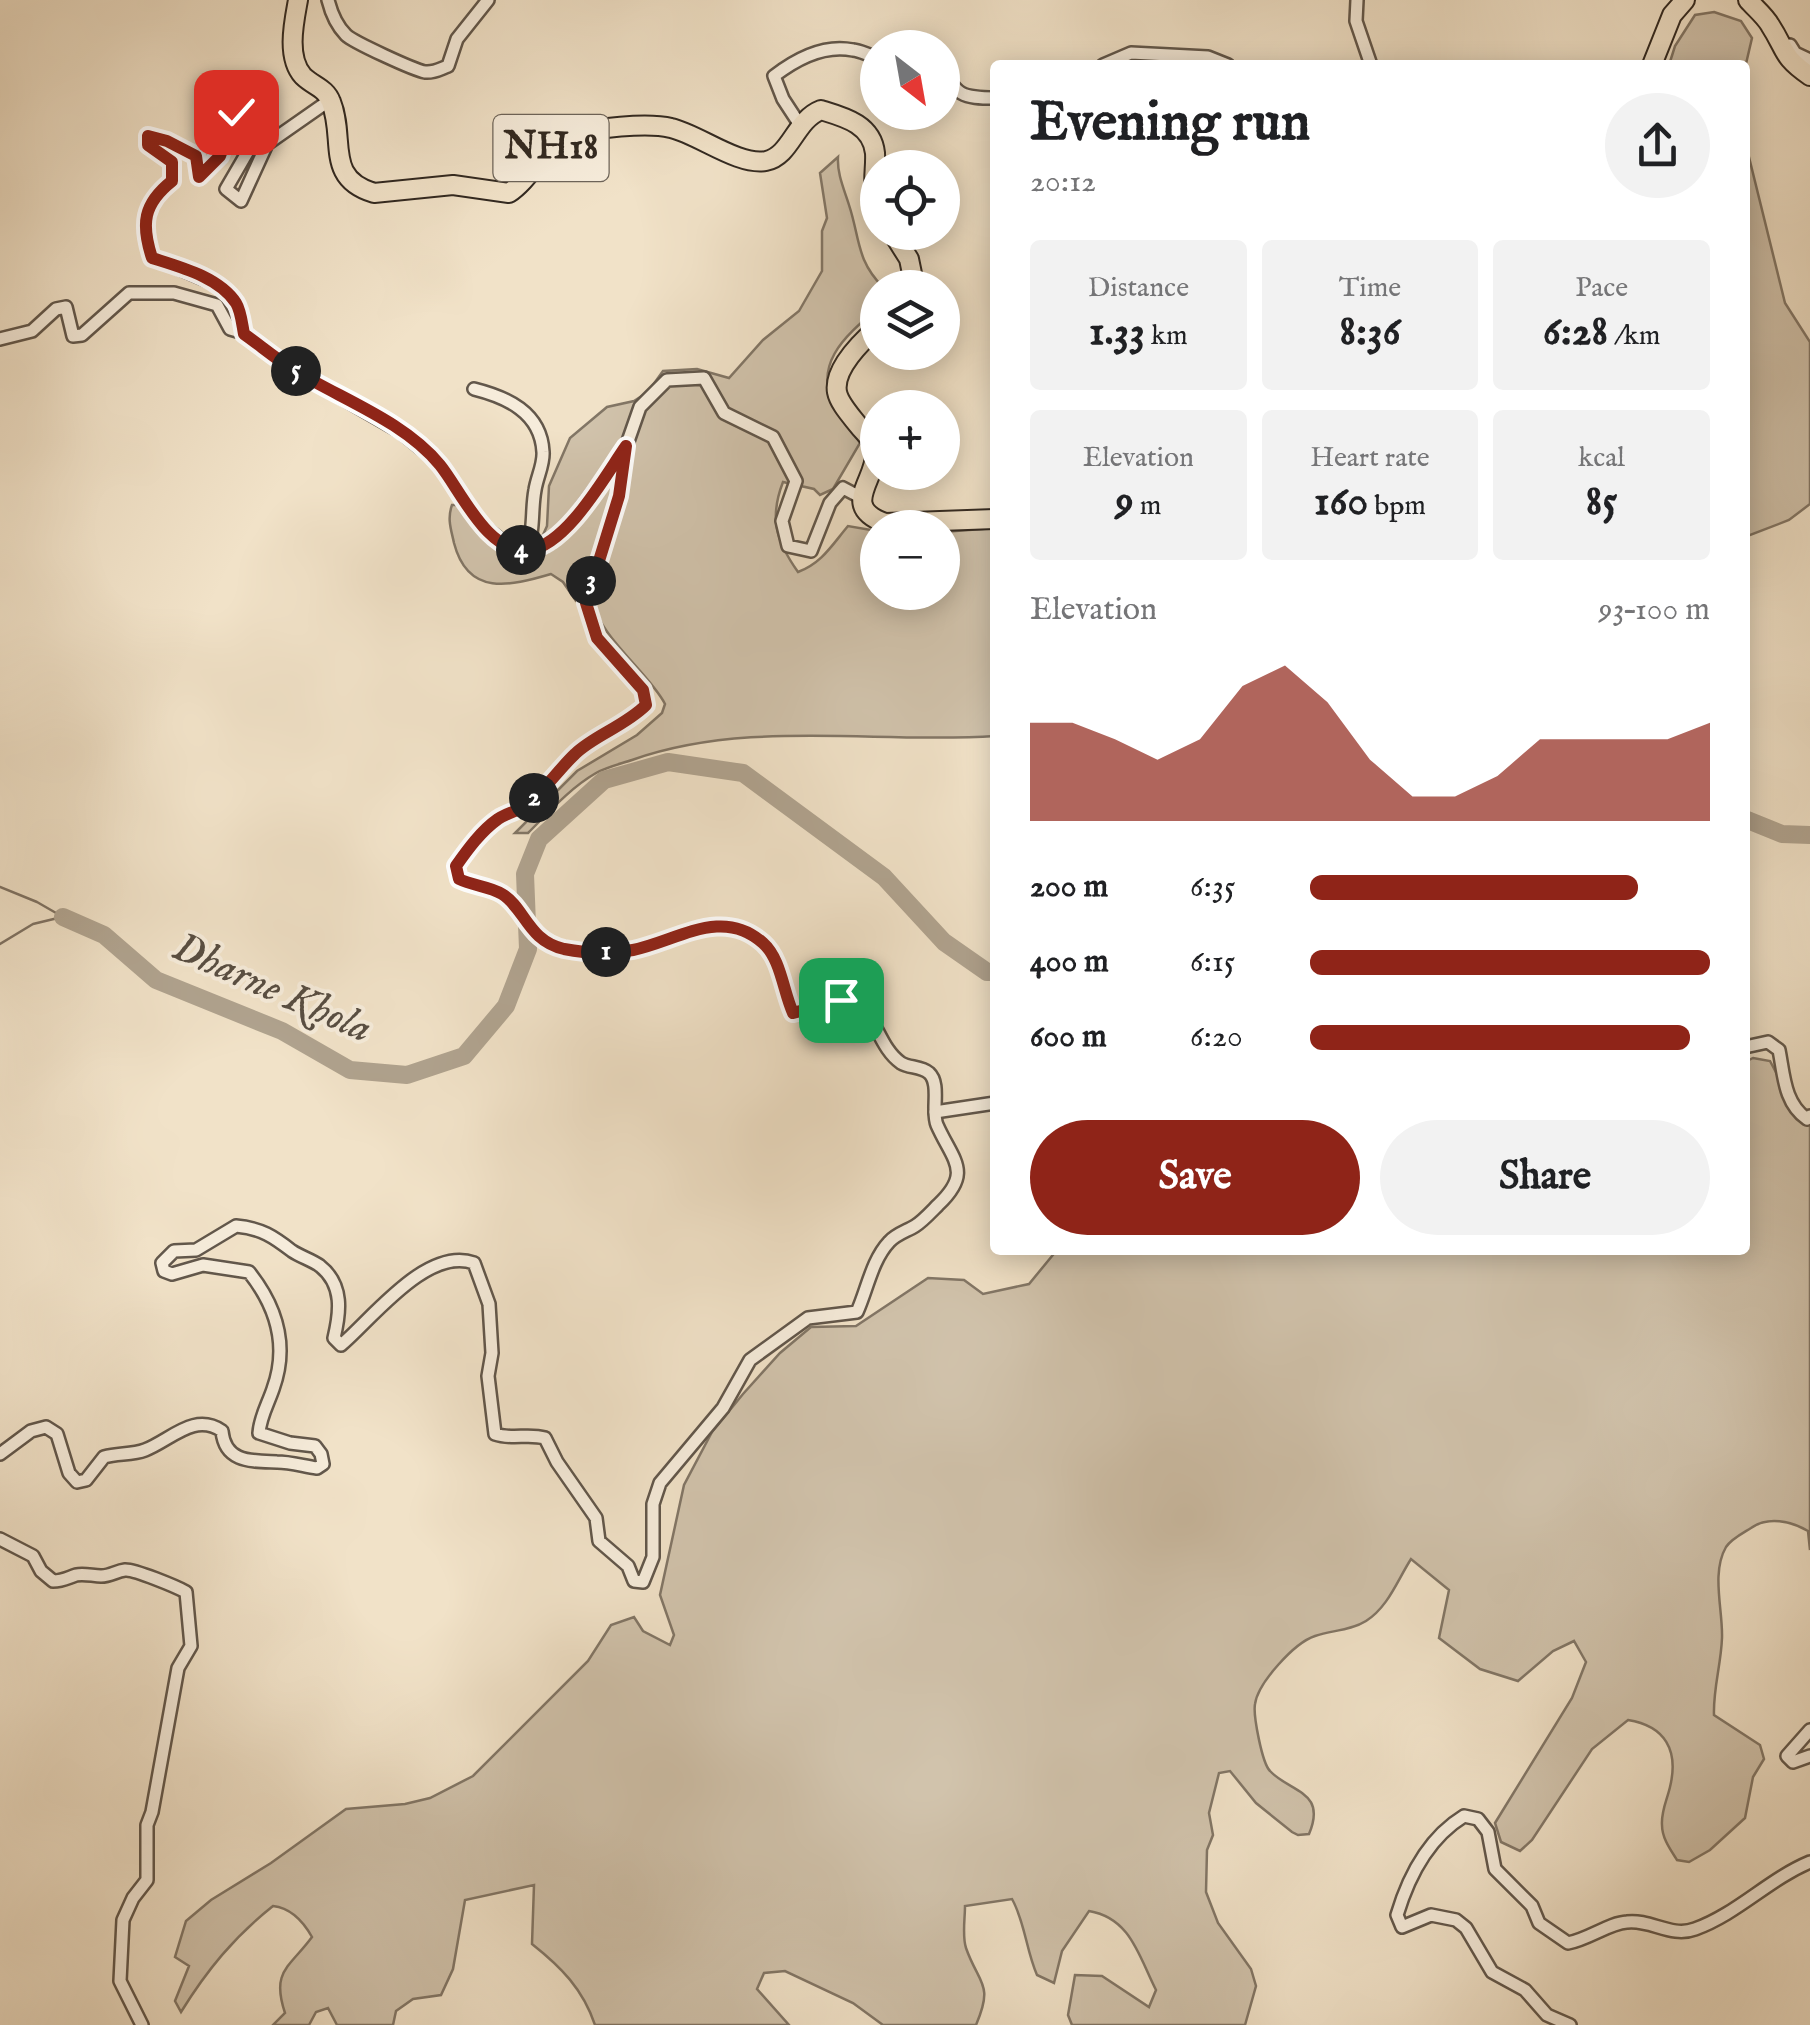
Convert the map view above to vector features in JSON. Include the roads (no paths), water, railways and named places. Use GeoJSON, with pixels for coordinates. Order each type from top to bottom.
{"type":"FeatureCollection","features":[{"type":"Feature","properties":{"kind":"main road"},"geometry":{"type":"LineString","coordinates":[[298,0],[292,49],[303,76],[319,86],[330,100]]}},
{"type":"Feature","properties":{"kind":"main road"},"geometry":{"type":"LineString","coordinates":[[1654,60],[1672,14],[1685,0]]}},
{"type":"Feature","properties":{"kind":"main road"},"geometry":{"type":"LineString","coordinates":[[1748,0],[1771,26],[1792,63],[1810,76]]}},
{"type":"Feature","properties":{"kind":"main road","name":"NH18"},"geometry":{"type":"LineString","coordinates":[[330,100],[344,171],[350,182],[374,193],[452,185],[508,193],[561,140],[624,128],[670,128],[749,160],[767,160],[776,157],[789,143],[800,124]]}},
{"type":"Feature","properties":{"kind":"main road"},"geometry":{"type":"LineString","coordinates":[[800,124],[821,110],[854,120],[870,136],[874,150]]}},
{"type":"Feature","properties":{"kind":"main road"},"geometry":{"type":"LineString","coordinates":[[860,346],[839,374],[837,385],[840,400],[874,448],[874,463],[862,498],[865,509],[874,519],[885,523],[990,519]]}},
{"type":"Feature","properties":{"kind":"street"},"geometry":{"type":"LineString","coordinates":[[328,0],[343,33],[354,42],[407,68],[431,73],[448,66],[457,38],[488,0]]}},
{"type":"Feature","properties":{"kind":"street"},"geometry":{"type":"LineString","coordinates":[[1357,0],[1356,21],[1369,60]]}},
{"type":"Feature","properties":{"kind":"street"},"geometry":{"type":"LineString","coordinates":[[1771,26],[1777,26],[1795,53],[1810,60]]}},
{"type":"Feature","properties":{"kind":"street"},"geometry":{"type":"LineString","coordinates":[[800,124],[783,99],[774,76],[796,59],[830,50],[860,52]]}},
{"type":"Feature","properties":{"kind":"street"},"geometry":{"type":"LineString","coordinates":[[1116,60],[1131,54],[1216,60]]}},
{"type":"Feature","properties":{"kind":"street"},"geometry":{"type":"LineString","coordinates":[[960,93],[966,98],[990,98]]}},
{"type":"Feature","properties":{"kind":"street"},"geometry":{"type":"LineString","coordinates":[[244,334],[238,306],[222,288],[183,268],[152,258],[143,228],[156,193],[172,181],[172,162],[148,145],[148,136],[196,156],[199,177],[220,156],[236,112],[258,134],[226,190],[241,201],[267,144],[330,100]]}},
{"type":"Feature","properties":{"kind":"street"},"geometry":{"type":"LineString","coordinates":[[0,340],[32,330],[56,308],[66,308],[73,336],[82,335],[129,292],[174,293],[217,305],[230,329],[402,432],[438,463],[478,522],[511,548],[526,551],[546,546],[570,524],[626,446]]}},
{"type":"Feature","properties":{"kind":"street"},"geometry":{"type":"LineString","coordinates":[[0,1454],[31,1431],[46,1427],[58,1434],[69,1473],[77,1482],[86,1480],[104,1458],[141,1452],[195,1424],[212,1425],[222,1431],[223,1443],[235,1457],[248,1462],[317,1468],[323,1464],[322,1454],[314,1446],[259,1433],[279,1361],[278,1325],[268,1296],[249,1272],[203,1265],[172,1274],[164,1271],[162,1263],[174,1252],[196,1250],[236,1226],[270,1233],[320,1266],[334,1281],[341,1309],[334,1338],[341,1345],[386,1298],[446,1262],[464,1260],[474,1263],[490,1304],[492,1353],[488,1376],[495,1434],[508,1439],[535,1435],[545,1438],[596,1518],[599,1541],[628,1566],[634,1581],[643,1582],[653,1557],[653,1504],[660,1483],[723,1408],[750,1360],[808,1318],[857,1312],[867,1282],[889,1242],[915,1226],[953,1191],[959,1175],[957,1162],[935,1120],[934,1080],[928,1071],[902,1064],[886,1047],[873,1018],[856,1000],[849,997],[793,1013],[782,976],[765,944],[733,924],[703,926],[634,949],[608,953],[568,950],[549,945],[527,925],[506,896],[459,879],[456,866],[480,834],[500,818],[530,803],[547,781],[562,772],[575,753],[632,719],[646,705],[643,690],[597,638],[586,603],[619,496],[626,446],[640,407],[666,380],[704,378],[724,413],[772,437],[796,481],[782,521],[788,546],[811,551],[830,503],[843,488],[862,498]]}},
{"type":"Feature","properties":{"kind":"street"},"geometry":{"type":"LineString","coordinates":[[474,389],[517,404],[538,433],[543,450],[534,494],[535,520],[526,551]]}},
{"type":"Feature","properties":{"kind":"street"},"geometry":{"type":"LineString","coordinates":[[1750,1046],[1768,1042],[1779,1050],[1787,1094],[1797,1112],[1807,1119],[1810,1116]]}},
{"type":"Feature","properties":{"kind":"street"},"geometry":{"type":"LineString","coordinates":[[935,1112],[990,1104]]}},
{"type":"Feature","properties":{"kind":"street"},"geometry":{"type":"LineString","coordinates":[[0,1539],[33,1556],[53,1581],[78,1574],[109,1576],[127,1569],[186,1592],[190,1646],[178,1668],[147,1825],[147,1880],[123,1920],[120,1982],[142,2025]]}},
{"type":"Feature","properties":{"kind":"street"},"geometry":{"type":"LineString","coordinates":[[1810,1730],[1787,1756],[1793,1762],[1810,1756]]}},
{"type":"Feature","properties":{"kind":"street"},"geometry":{"type":"LineString","coordinates":[[1570,2025],[1547,2015],[1524,1990],[1492,1972],[1466,1928],[1456,1920],[1431,1915],[1402,1927],[1397,1914],[1406,1885],[1440,1832],[1464,1816],[1478,1819],[1488,1832],[1494,1869],[1532,1906],[1539,1922],[1568,1943],[1588,1940],[1623,1922],[1645,1922],[1669,1932],[1692,1931],[1734,1909],[1785,1872],[1810,1862]]}},
{"type":"Feature","properties":{"kind":"waterway","name":"Dharne Khola"},"geometry":{"type":"LineString","coordinates":[[63,917],[104,935],[156,980],[282,1031],[350,1070],[407,1075],[464,1056],[506,1006],[528,949],[525,874],[539,839],[604,780],[668,762],[743,773],[884,877],[944,942],[990,972]]}},
{"type":"Feature","properties":{"kind":"waterway","name":"Dharne Khola"},"geometry":{"type":"LineString","coordinates":[[1750,821],[1782,834],[1810,835]]}},
{"type":"Feature","properties":{"kind":"waterway"},"geometry":{"type":"LineString","coordinates":[[0,887],[63,917]]}},
{"type":"Feature","properties":{"kind":"waterway","name":"Dharne Khola"},"geometry":{"type":"LineString","coordinates":[[0,944],[33,924],[62,917]]}}]}
